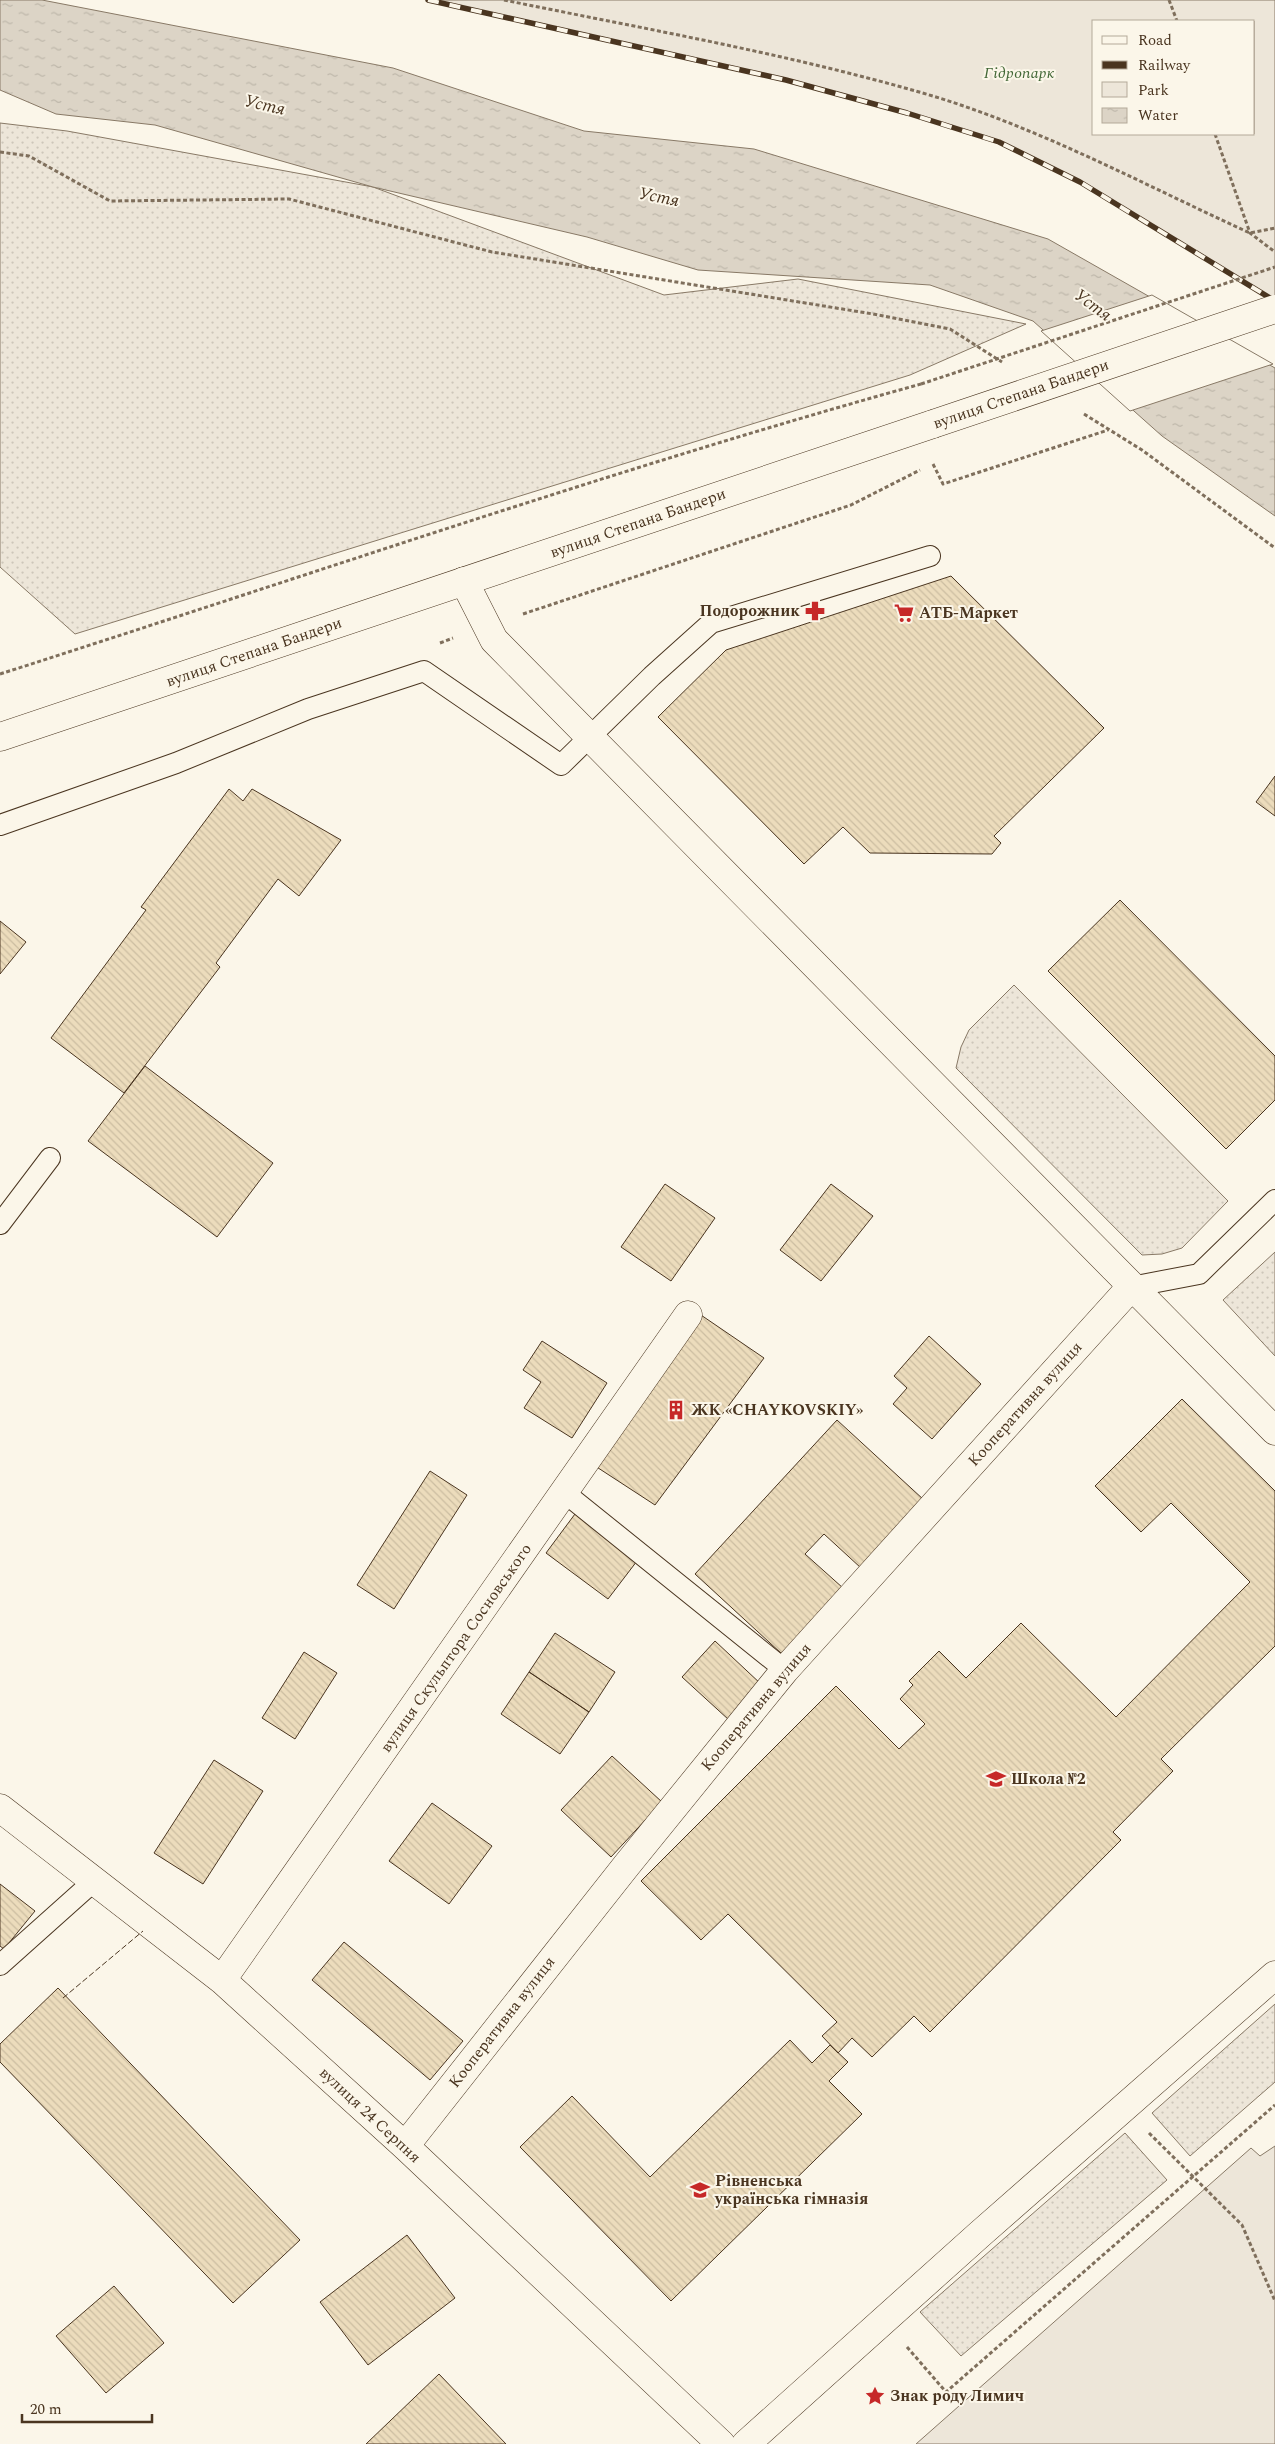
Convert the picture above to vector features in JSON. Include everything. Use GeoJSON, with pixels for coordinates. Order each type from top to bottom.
{"type":"FeatureCollection","features":[{"type":"Feature","properties":{"kind":"street","name":"вулиця Степана Бандери"},"geometry":{"type":"LineString","coordinates":[[0,737],[1275,309]]}},
{"type":"Feature","properties":{"kind":"street"},"geometry":{"type":"LineString","coordinates":[[464,581],[494,640],[1275,1431]]}},
{"type":"Feature","properties":{"kind":"street","name":"Кооперативна вулиця"},"geometry":{"type":"LineString","coordinates":[[405,2146],[626,1866],[785,1670],[1131,1287]]}},
{"type":"Feature","properties":{"kind":"street","name":"вулиця Скульптора Сосновського"},"geometry":{"type":"LineString","coordinates":[[222,1980],[688,1315]]}},
{"type":"Feature","properties":{"kind":"street","name":"вулиця 24 Серпня"},"geometry":{"type":"LineString","coordinates":[[0,1808],[222,1980],[405,2146],[721,2444]]}},
{"type":"Feature","properties":{"kind":"street"},"geometry":{"type":"LineString","coordinates":[[746,2444],[1123,2107],[1275,1975]]}},
{"type":"Feature","properties":{"kind":"lane"},"geometry":{"type":"LineString","coordinates":[[0,825],[176,762],[308,709],[424,671],[561,764],[652,676],[711,623],[930,556]]}},
{"type":"Feature","properties":{"kind":"lane"},"geometry":{"type":"LineString","coordinates":[[0,1224],[50,1158]]}},
{"type":"Feature","properties":{"kind":"lane"},"geometry":{"type":"LineString","coordinates":[[1131,1287],[1199,1274],[1275,1200]]}},
{"type":"Feature","properties":{"kind":"lane"},"geometry":{"type":"LineString","coordinates":[[564,1493],[785,1670]]}},
{"type":"Feature","properties":{"kind":"lane"},"geometry":{"type":"LineString","coordinates":[[0,1965],[94,1880]]}},
{"type":"Feature","properties":{"kind":"path"},"geometry":{"type":"LineString","coordinates":[[504,0],[765,55],[913,90],[1015,125],[1250,234],[1275,252]]}},
{"type":"Feature","properties":{"kind":"path"},"geometry":{"type":"LineString","coordinates":[[1169,0],[1177,20]]}},
{"type":"Feature","properties":{"kind":"path"},"geometry":{"type":"LineString","coordinates":[[1216,135],[1250,234]]}},
{"type":"Feature","properties":{"kind":"path"},"geometry":{"type":"LineString","coordinates":[[0,152],[28,156],[110,201],[289,198],[492,252],[873,314],[950,329],[1008,366]]}},
{"type":"Feature","properties":{"kind":"path"},"geometry":{"type":"LineString","coordinates":[[1250,234],[1275,228]]}},
{"type":"Feature","properties":{"kind":"path"},"geometry":{"type":"LineString","coordinates":[[0,674],[542,499],[816,414],[921,384],[1275,267]]}},
{"type":"Feature","properties":{"kind":"path"},"geometry":{"type":"LineString","coordinates":[[1075,408],[1142,450],[1275,548]]}},
{"type":"Feature","properties":{"kind":"path"},"geometry":{"type":"LineString","coordinates":[[932,464],[943,484],[1109,430]]}},
{"type":"Feature","properties":{"kind":"path"},"geometry":{"type":"LineString","coordinates":[[884,2320],[946,2392],[1275,2105]]}},
{"type":"Feature","properties":{"kind":"path"},"geometry":{"type":"LineString","coordinates":[[1123,2107],[1242,2225],[1275,2301]]}},
{"type":"Feature","properties":{"kind":"green space","name":"Гідропарк"},"geometry":{"type":"Polygon","coordinates":[[[428,0],[1275,0],[1275,301],[1080,182],[999,142],[907,113],[786,80],[428,0]]]}},
{"type":"Feature","properties":{"kind":"green space"},"geometry":{"type":"Polygon","coordinates":[[[0,123],[67,131],[373,187],[664,295],[798,279],[1026,324],[910,375],[75,634],[0,567],[0,123]]]}},
{"type":"Feature","properties":{"kind":"green space"},"geometry":{"type":"Polygon","coordinates":[[[1014,985],[1228,1201],[1182,1248],[1162,1254],[1142,1255],[956,1068],[961,1047],[969,1030],[1014,985]]]}},
{"type":"Feature","properties":{"kind":"green space"},"geometry":{"type":"Polygon","coordinates":[[[1275,1252],[1275,1356],[1223,1300],[1275,1252]]]}},
{"type":"Feature","properties":{"kind":"green space"},"geometry":{"type":"Polygon","coordinates":[[[1275,2004],[1275,2082],[1190,2156],[1152,2113],[1275,2004]]]}},
{"type":"Feature","properties":{"kind":"green space"},"geometry":{"type":"Polygon","coordinates":[[[1125,2133],[1167,2180],[961,2356],[920,2312],[1125,2133]]]}},
{"type":"Feature","properties":{"kind":"green space"},"geometry":{"type":"Polygon","coordinates":[[[1275,2146],[1275,2444],[916,2444],[1251,2148],[1260,2156],[1275,2146]]]}},
{"type":"Feature","properties":{"kind":"water","name":"Устя"},"geometry":{"type":"Polygon","coordinates":[[[0,0],[42,0],[393,68],[584,131],[754,149],[1048,239],[1275,368],[1275,516],[1162,436],[1033,321],[930,285],[698,270],[587,237],[373,187],[155,125],[56,114],[0,90],[0,0]]]}},
{"type":"Feature","properties":{"kind":"pier"},"geometry":{"type":"Polygon","coordinates":[[[1152,295],[1273,364],[1130,411],[1041,331],[1152,295]]]}},
{"type":"Feature","properties":{"kind":"building"},"geometry":{"type":"Polygon","coordinates":[[[951,576],[1104,728],[994,836],[1001,843],[992,854],[870,853],[843,827],[804,864],[658,717],[726,650],[951,576]]]}},
{"type":"Feature","properties":{"kind":"building"},"geometry":{"type":"Polygon","coordinates":[[[1275,776],[1275,816],[1256,802],[1275,776]]]}},
{"type":"Feature","properties":{"kind":"building"},"geometry":{"type":"Polygon","coordinates":[[[229,789],[243,801],[252,789],[341,840],[299,896],[278,879],[216,963],[220,967],[124,1093],[51,1038],[146,910],[141,907],[229,789]]]}},
{"type":"Feature","properties":{"kind":"building"},"geometry":{"type":"Polygon","coordinates":[[[1120,900],[1275,1056],[1275,1100],[1226,1149],[1048,971],[1120,900]]]}},
{"type":"Feature","properties":{"kind":"building"},"geometry":{"type":"Polygon","coordinates":[[[0,921],[26,942],[0,974],[0,921]]]}},
{"type":"Feature","properties":{"kind":"building"},"geometry":{"type":"Polygon","coordinates":[[[145,1066],[273,1163],[217,1237],[88,1141],[145,1066]]]}},
{"type":"Feature","properties":{"kind":"building"},"geometry":{"type":"Polygon","coordinates":[[[665,1184],[715,1218],[671,1281],[621,1247],[665,1184]]]}},
{"type":"Feature","properties":{"kind":"building"},"geometry":{"type":"Polygon","coordinates":[[[831,1184],[873,1216],[821,1281],[780,1250],[831,1184]]]}},
{"type":"Feature","properties":{"kind":"building","name":"ЖК «CHAYKOVSKIY»"},"geometry":{"type":"Polygon","coordinates":[[[698,1313],[764,1358],[655,1505],[589,1462],[698,1313]]]}},
{"type":"Feature","properties":{"kind":"building"},"geometry":{"type":"Polygon","coordinates":[[[929,1336],[981,1384],[932,1439],[893,1404],[907,1388],[894,1376],[929,1336]]]}},
{"type":"Feature","properties":{"kind":"building"},"geometry":{"type":"Polygon","coordinates":[[[542,1341],[607,1383],[572,1438],[524,1408],[541,1382],[523,1370],[542,1341]]]}},
{"type":"Feature","properties":{"kind":"building"},"geometry":{"type":"Polygon","coordinates":[[[1182,1399],[1275,1491],[1275,1646],[1161,1759],[1173,1771],[1113,1832],[1121,1840],[930,2032],[914,2016],[872,2057],[852,2038],[838,2053],[822,2036],[837,2022],[728,1914],[701,1940],[641,1881],[836,1686],[899,1749],[925,1724],[900,1699],[913,1685],[909,1681],[939,1651],[966,1678],[1021,1623],[1116,1717],[1250,1582],[1171,1503],[1141,1532],[1095,1486],[1182,1399]]]}},
{"type":"Feature","properties":{"kind":"building"},"geometry":{"type":"Polygon","coordinates":[[[837,1420],[924,1500],[861,1568],[824,1534],[805,1554],[843,1588],[782,1654],[695,1574],[837,1420]]]}},
{"type":"Feature","properties":{"kind":"building"},"geometry":{"type":"Polygon","coordinates":[[[430,1471],[467,1495],[394,1609],[357,1585],[430,1471]]]}},
{"type":"Feature","properties":{"kind":"building"},"geometry":{"type":"Polygon","coordinates":[[[575,1514],[637,1561],[608,1599],[546,1553],[575,1514]]]}},
{"type":"Feature","properties":{"kind":"building"},"geometry":{"type":"Polygon","coordinates":[[[555,1633],[615,1672],[589,1712],[529,1672],[555,1633]]]}},
{"type":"Feature","properties":{"kind":"building"},"geometry":{"type":"Polygon","coordinates":[[[715,1641],[762,1685],[729,1720],[682,1677],[715,1641]]]}},
{"type":"Feature","properties":{"kind":"building"},"geometry":{"type":"Polygon","coordinates":[[[304,1652],[337,1673],[295,1739],[262,1718],[304,1652]]]}},
{"type":"Feature","properties":{"kind":"building"},"geometry":{"type":"Polygon","coordinates":[[[529,1672],[589,1712],[560,1754],[501,1714],[529,1672]]]}},
{"type":"Feature","properties":{"kind":"building"},"geometry":{"type":"Polygon","coordinates":[[[612,1756],[662,1802],[611,1857],[561,1810],[612,1756]]]}},
{"type":"Feature","properties":{"kind":"building"},"geometry":{"type":"Polygon","coordinates":[[[214,1760],[263,1791],[203,1884],[154,1853],[214,1760]]]}},
{"type":"Feature","properties":{"kind":"building"},"geometry":{"type":"Polygon","coordinates":[[[432,1803],[492,1846],[449,1904],[389,1861],[432,1803]]]}},
{"type":"Feature","properties":{"kind":"building"},"geometry":{"type":"Polygon","coordinates":[[[0,1884],[35,1911],[4,1949],[0,1946],[0,1884]]]}},
{"type":"Feature","properties":{"kind":"building"},"geometry":{"type":"Polygon","coordinates":[[[344,1942],[463,2041],[430,2080],[312,1980],[344,1942]]]}},
{"type":"Feature","properties":{"kind":"building"},"geometry":{"type":"Polygon","coordinates":[[[58,1988],[300,2240],[233,2303],[0,2062],[0,2044],[58,1988]]]}},
{"type":"Feature","properties":{"kind":"building"},"geometry":{"type":"Polygon","coordinates":[[[790,2040],[812,2063],[830,2045],[848,2062],[829,2081],[862,2114],[671,2301],[520,2147],[572,2096],[650,2177],[790,2040]]]}},
{"type":"Feature","properties":{"kind":"building"},"geometry":{"type":"Polygon","coordinates":[[[407,2235],[455,2298],[368,2365],[320,2302],[407,2235]]]}},
{"type":"Feature","properties":{"kind":"building"},"geometry":{"type":"Polygon","coordinates":[[[114,2286],[164,2343],[106,2393],[56,2336],[114,2286]]]}},
{"type":"Feature","properties":{"kind":"building"},"geometry":{"type":"Polygon","coordinates":[[[439,2374],[506,2444],[366,2444],[439,2374]]]}},
{"type":"Feature","properties":{"kind":"railway"},"geometry":{"type":"LineString","coordinates":[[428,0],[786,80],[907,113],[999,142],[1080,182],[1275,301]]}},
{"type":"Feature","properties":{"kind":"fence"},"geometry":{"type":"LineString","coordinates":[[63,1998],[143,1931]]}},
{"type":"Feature","properties":{"kind":"place","name":"Подорожник"},"geometry":{"type":"Point","coordinates":[815,611]}},
{"type":"Feature","properties":{"kind":"place","name":"АТБ-Маркет"},"geometry":{"type":"Point","coordinates":[904,613]}},
{"type":"Feature","properties":{"kind":"place","name":"ЖК «CHAYKOVSKIY»"},"geometry":{"type":"Point","coordinates":[676,1410]}},
{"type":"Feature","properties":{"kind":"place","name":"Школа №2"},"geometry":{"type":"Point","coordinates":[996,1779]}},
{"type":"Feature","properties":{"kind":"place","name":"Рівненська українська гімназія"},"geometry":{"type":"Point","coordinates":[700,2190]}},
{"type":"Feature","properties":{"kind":"place","name":"Знак роду Лимич"},"geometry":{"type":"Point","coordinates":[875,2396]}}]}
